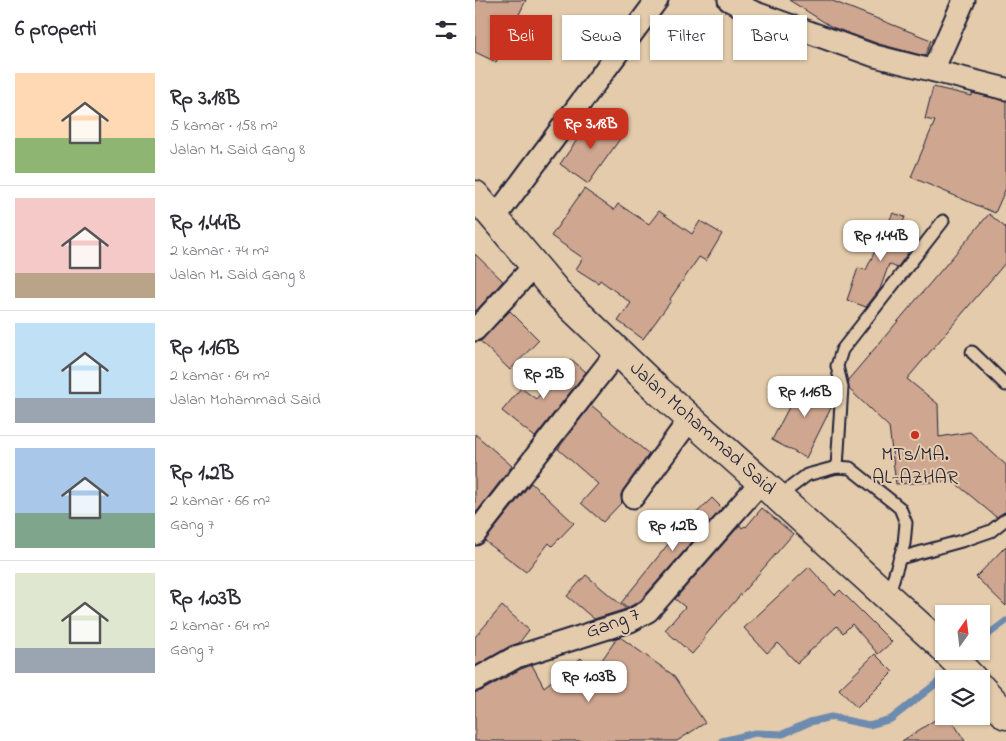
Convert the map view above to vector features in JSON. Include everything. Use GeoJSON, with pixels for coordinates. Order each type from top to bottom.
{"type":"FeatureCollection","features":[{"type":"Feature","properties":{"kind":"street"},"geometry":{"type":"LineString","coordinates":[[493,219],[657,0]]}},
{"type":"Feature","properties":{"kind":"street"},"geometry":{"type":"LineString","coordinates":[[729,0],[753,12],[875,56],[1006,89]]}},
{"type":"Feature","properties":{"kind":"street"},"geometry":{"type":"LineString","coordinates":[[933,70],[965,0]]}},
{"type":"Feature","properties":{"kind":"street","name":"Jalan Mohammad Said"},"geometry":{"type":"LineString","coordinates":[[475,195],[493,219],[561,297],[659,392],[935,641]]}},
{"type":"Feature","properties":{"kind":"street"},"geometry":{"type":"LineString","coordinates":[[475,330],[534,266]]}},
{"type":"Feature","properties":{"kind":"street"},"geometry":{"type":"LineString","coordinates":[[475,534],[618,352]]}},
{"type":"Feature","properties":{"kind":"street"},"geometry":{"type":"LineString","coordinates":[[633,497],[690,419]]}},
{"type":"Feature","properties":{"kind":"street","name":"Gang 7"},"geometry":{"type":"LineString","coordinates":[[475,680],[516,657],[630,621],[648,611],[770,490]]}},
{"type":"Feature","properties":{"kind":"street","name":"Jalan Mohammad Said"},"geometry":{"type":"LineString","coordinates":[[955,660],[964,670]]}},
{"type":"Feature","properties":{"kind":"street","name":"Jalan Mohammad Said"},"geometry":{"type":"LineString","coordinates":[[990,698],[1006,715]]}},
{"type":"Feature","properties":{"kind":"lane"},"geometry":{"type":"LineString","coordinates":[[837,467],[842,387],[837,366],[842,350],[943,221]]}},
{"type":"Feature","properties":{"kind":"lane"},"geometry":{"type":"LineString","coordinates":[[972,352],[1006,384]]}},
{"type":"Feature","properties":{"kind":"lane"},"geometry":{"type":"LineString","coordinates":[[770,490],[807,475],[837,467],[849,468],[900,508],[906,523],[904,544],[888,598]]}},
{"type":"Feature","properties":{"kind":"lane"},"geometry":{"type":"LineString","coordinates":[[900,558],[965,540],[991,530],[1006,518]]}},
{"type":"Feature","properties":{"kind":"building"},"geometry":{"type":"Polygon","coordinates":[[[475,0],[526,0],[519,15],[490,15],[490,59],[475,52],[475,0]]]}},
{"type":"Feature","properties":{"kind":"building"},"geometry":{"type":"Polygon","coordinates":[[[789,0],[830,0],[931,40],[925,56],[879,44],[832,27],[789,0]]]}},
{"type":"Feature","properties":{"kind":"building"},"geometry":{"type":"Polygon","coordinates":[[[933,87],[1006,101],[1006,188],[995,213],[911,177],[935,121],[925,119],[933,87]]]}},
{"type":"Feature","properties":{"kind":"building"},"geometry":{"type":"Polygon","coordinates":[[[594,116],[622,136],[588,184],[560,164],[594,116]]]}},
{"type":"Feature","properties":{"kind":"building"},"geometry":{"type":"Polygon","coordinates":[[[584,189],[614,210],[618,204],[649,224],[659,211],[692,234],[700,221],[722,234],[706,261],[699,257],[670,299],[671,301],[643,339],[618,321],[631,303],[600,280],[598,283],[576,269],[583,258],[551,236],[584,189]]]}},
{"type":"Feature","properties":{"kind":"building"},"geometry":{"type":"Polygon","coordinates":[[[893,213],[905,217],[900,231],[915,239],[897,268],[889,264],[880,289],[866,307],[847,300],[858,268],[866,270],[893,213]]]}},
{"type":"Feature","properties":{"kind":"building"},"geometry":{"type":"Polygon","coordinates":[[[989,214],[1006,228],[1006,262],[907,379],[938,404],[939,437],[970,432],[1006,465],[1006,512],[996,517],[953,481],[896,484],[889,427],[849,389],[848,380],[989,214]]]}},
{"type":"Feature","properties":{"kind":"building"},"geometry":{"type":"Polygon","coordinates":[[[475,254],[503,281],[475,312],[475,254]]]}},
{"type":"Feature","properties":{"kind":"building"},"geometry":{"type":"Polygon","coordinates":[[[510,311],[539,340],[510,370],[480,341],[510,311]]]}},
{"type":"Feature","properties":{"kind":"building"},"geometry":{"type":"Polygon","coordinates":[[[571,359],[586,372],[535,437],[502,411],[521,388],[536,399],[571,359]]]}},
{"type":"Feature","properties":{"kind":"building"},"geometry":{"type":"Polygon","coordinates":[[[804,378],[834,393],[833,404],[806,458],[772,440],[804,378]]]}},
{"type":"Feature","properties":{"kind":"building"},"geometry":{"type":"Polygon","coordinates":[[[591,405],[649,454],[623,490],[621,495],[622,502],[603,522],[581,503],[598,484],[558,449],[591,405]]]}},
{"type":"Feature","properties":{"kind":"building"},"geometry":{"type":"Polygon","coordinates":[[[475,434],[512,466],[475,514],[475,434]]]}},
{"type":"Feature","properties":{"kind":"building"},"geometry":{"type":"Polygon","coordinates":[[[531,483],[574,523],[552,546],[549,543],[526,572],[485,541],[531,483]]]}},
{"type":"Feature","properties":{"kind":"building"},"geometry":{"type":"Polygon","coordinates":[[[712,498],[722,508],[640,601],[627,608],[621,603],[681,528],[712,498]]]}},
{"type":"Feature","properties":{"kind":"building"},"geometry":{"type":"Polygon","coordinates":[[[762,508],[793,534],[704,637],[705,639],[692,654],[665,630],[685,607],[675,599],[740,525],[742,528],[746,527],[762,508]]]}},
{"type":"Feature","properties":{"kind":"building"},"geometry":{"type":"Polygon","coordinates":[[[1006,546],[1006,606],[976,577],[1006,546]]]}},
{"type":"Feature","properties":{"kind":"building"},"geometry":{"type":"Polygon","coordinates":[[[809,567],[835,595],[840,590],[892,642],[878,654],[852,624],[843,633],[837,626],[797,663],[778,643],[767,653],[744,628],[809,567]]]}},
{"type":"Feature","properties":{"kind":"building"},"geometry":{"type":"Polygon","coordinates":[[[586,575],[626,609],[594,619],[567,596],[586,575]]]}},
{"type":"Feature","properties":{"kind":"building"},"geometry":{"type":"Polygon","coordinates":[[[502,606],[529,630],[519,643],[510,646],[475,666],[475,637],[502,606]]]}},
{"type":"Feature","properties":{"kind":"building"},"geometry":{"type":"Polygon","coordinates":[[[620,637],[673,675],[705,723],[677,741],[475,741],[475,692],[481,691],[532,665],[544,687],[581,658],[593,673],[617,638],[620,637]]]}},
{"type":"Feature","properties":{"kind":"building"},"geometry":{"type":"Polygon","coordinates":[[[875,654],[893,672],[857,708],[839,689],[875,654]]]}},
{"type":"Feature","properties":{"kind":"building"},"geometry":{"type":"Polygon","coordinates":[[[935,720],[935,725],[955,725],[965,741],[902,741],[935,720]]]}},
{"type":"Feature","properties":{"kind":"waterway"},"geometry":{"type":"LineString","coordinates":[[990,633],[1006,621]]}},
{"type":"Feature","properties":{"kind":"waterway"},"geometry":{"type":"LineString","coordinates":[[722,741],[755,733],[783,734],[810,722],[831,717],[869,725],[891,719],[942,679],[954,667]]}},
{"type":"Feature","properties":{"kind":"place","name":"MTs/MA. AL-AZHAR"},"geometry":{"type":"Point","coordinates":[915,435]}}]}
